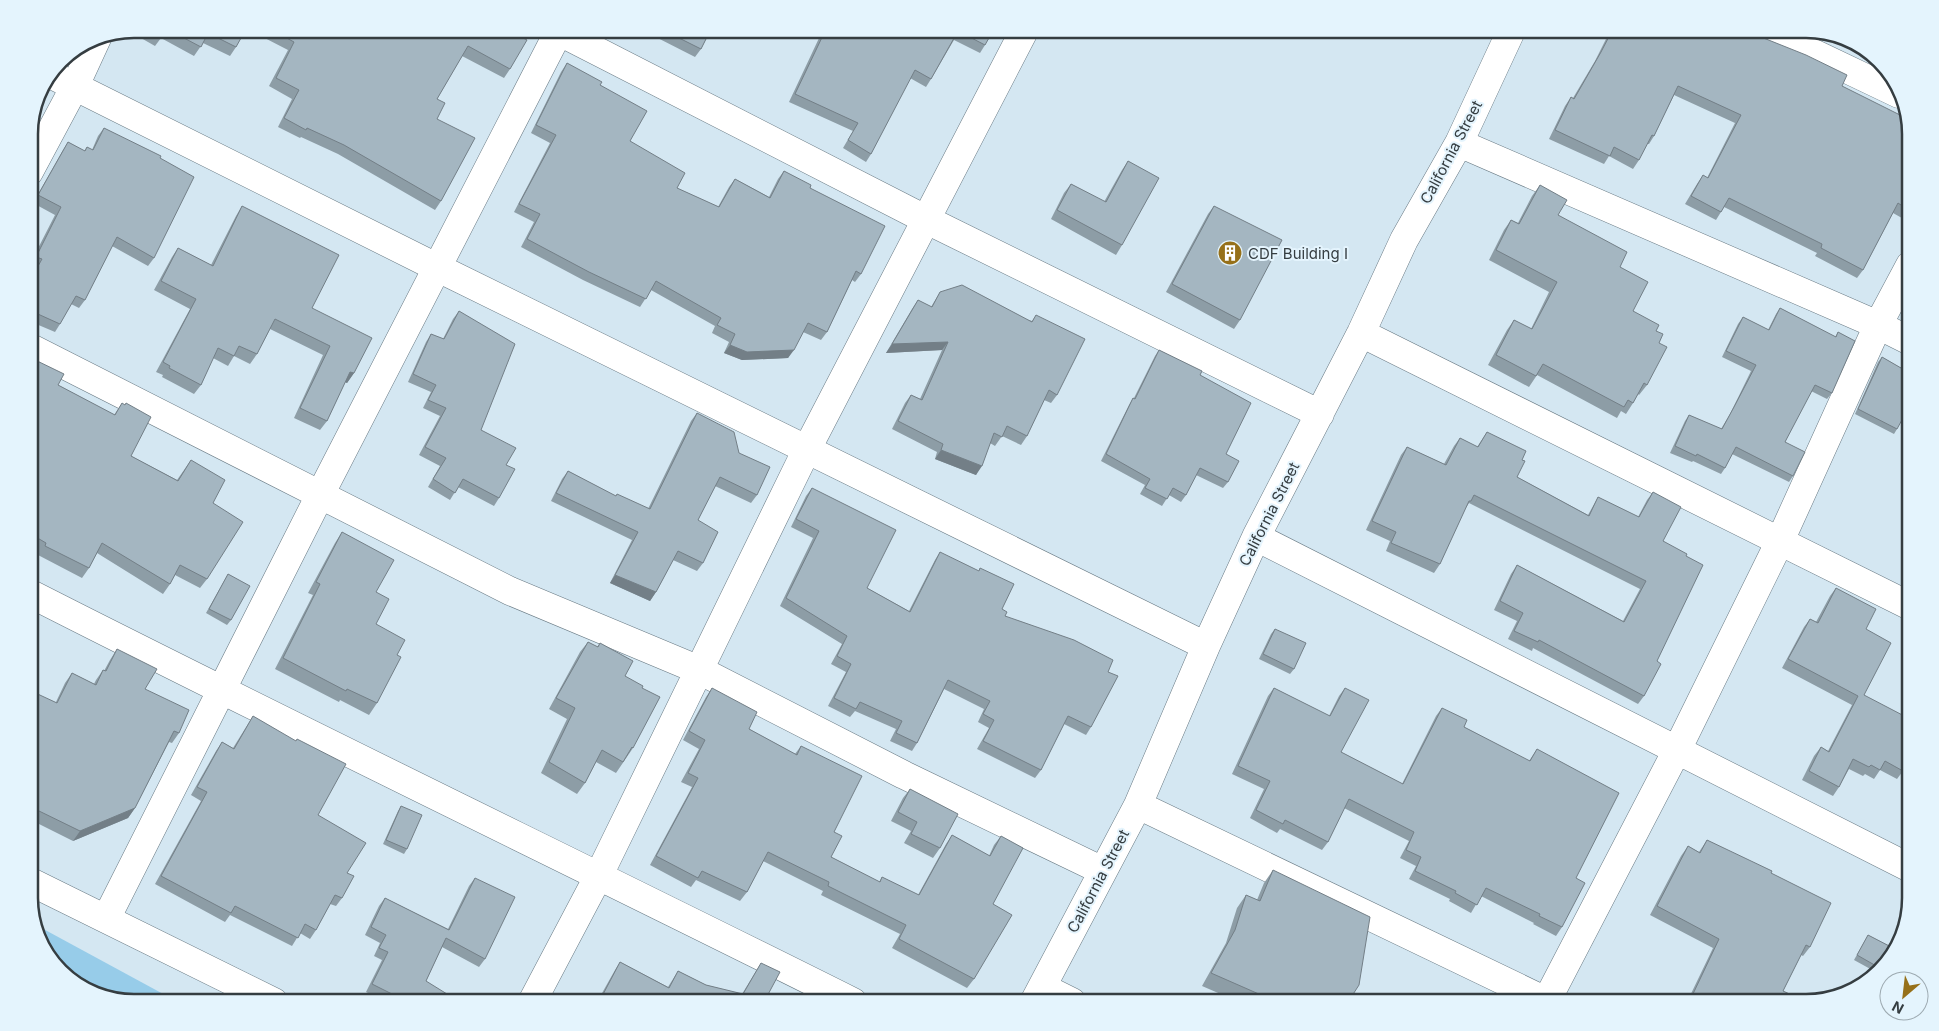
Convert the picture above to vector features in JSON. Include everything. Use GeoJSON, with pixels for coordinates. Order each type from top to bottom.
{"type":"FeatureCollection","features":[{"type":"Feature","properties":{"kind":"street"},"geometry":{"type":"LineString","coordinates":[[106,919],[553,38]]}},
{"type":"Feature","properties":{"kind":"street"},"geometry":{"type":"LineString","coordinates":[[575,38],[926,219],[1320,414]]}},
{"type":"Feature","properties":{"kind":"street"},"geometry":{"type":"LineString","coordinates":[[536,994],[599,875],[807,449],[1020,38]]}},
{"type":"Feature","properties":{"kind":"street","name":"California Street"},"geometry":{"type":"LineString","coordinates":[[1039,994],[1138,805],[1206,646],[1256,537],[1361,333],[1404,240],[1460,143],[1508,38]]}},
{"type":"Feature","properties":{"kind":"street"},"geometry":{"type":"LineString","coordinates":[[1782,38],[1892,91]]}},
{"type":"Feature","properties":{"kind":"street"},"geometry":{"type":"LineString","coordinates":[[38,155],[93,47]]}},
{"type":"Feature","properties":{"kind":"street"},"geometry":{"type":"LineString","coordinates":[[56,77],[436,267],[1206,646]]}},
{"type":"Feature","properties":{"kind":"street"},"geometry":{"type":"LineString","coordinates":[[1460,143],[1901,337]]}},
{"type":"Feature","properties":{"kind":"street"},"geometry":{"type":"LineString","coordinates":[[1550,994],[1677,750],[1780,541],[1878,325],[1901,281]]}},
{"type":"Feature","properties":{"kind":"street"},"geometry":{"type":"LineString","coordinates":[[1361,333],[1902,602]]}},
{"type":"Feature","properties":{"kind":"street"},"geometry":{"type":"LineString","coordinates":[[38,352],[510,591],[699,670],[904,775],[1103,871]]}},
{"type":"Feature","properties":{"kind":"street"},"geometry":{"type":"LineString","coordinates":[[1256,537],[1902,864]]}},
{"type":"Feature","properties":{"kind":"street"},"geometry":{"type":"LineString","coordinates":[[38,598],[221,691],[599,875],[837,994]]}},
{"type":"Feature","properties":{"kind":"street"},"geometry":{"type":"LineString","coordinates":[[1138,805],[1529,994]]}},
{"type":"Feature","properties":{"kind":"street"},"geometry":{"type":"LineString","coordinates":[[38,885],[258,994]]}},
{"type":"Feature","properties":{"kind":"shaded area"},"geometry":{"type":"Polygon","coordinates":[[[43,929],[163,994],[121,993],[91,984],[70,970],[61,961],[47,940],[43,929]]]}},
{"type":"Feature","properties":{"kind":"building"},"geometry":{"type":"Polygon","coordinates":[[[184,38],[206,38],[201,47],[184,38]]]}},
{"type":"Feature","properties":{"kind":"building"},"geometry":{"type":"Polygon","coordinates":[[[218,38],[241,38],[236,47],[218,38]]]}},
{"type":"Feature","properties":{"kind":"building"},"geometry":{"type":"Polygon","coordinates":[[[287,38],[523,38],[527,40],[510,69],[468,46],[437,99],[445,103],[437,119],[475,138],[441,201],[344,145],[307,128],[306,130],[284,118],[299,90],[276,78],[294,42],[287,38]]]}},
{"type":"Feature","properties":{"kind":"building"},"geometry":{"type":"Polygon","coordinates":[[[679,38],[706,38],[701,49],[679,38]]]}},
{"type":"Feature","properties":{"kind":"building"},"geometry":{"type":"Polygon","coordinates":[[[822,38],[954,38],[931,79],[915,70],[871,154],[848,140],[858,123],[795,94],[822,38]]]}},
{"type":"Feature","properties":{"kind":"building"},"geometry":{"type":"Polygon","coordinates":[[[972,38],[989,38],[985,45],[972,38]]]}},
{"type":"Feature","properties":{"kind":"building"},"geometry":{"type":"Polygon","coordinates":[[[1608,38],[1764,38],[1806,55],[1847,75],[1842,86],[1900,115],[1901,205],[1898,203],[1863,270],[1821,248],[1822,244],[1729,198],[1721,212],[1691,196],[1703,175],[1708,178],[1741,115],[1678,86],[1654,136],[1652,135],[1639,160],[1614,147],[1610,156],[1555,130],[1571,97],[1574,99],[1608,38]]]}},
{"type":"Feature","properties":{"kind":"building"},"geometry":{"type":"Polygon","coordinates":[[[567,63],[602,82],[600,85],[647,111],[630,141],[685,173],[677,188],[719,207],[735,179],[770,198],[784,171],[811,185],[810,188],[885,226],[861,274],[856,271],[827,332],[808,323],[794,350],[747,352],[730,345],[735,334],[717,325],[721,318],[656,281],[646,299],[589,272],[527,239],[540,214],[519,204],[556,135],[536,125],[567,63]]]}},
{"type":"Feature","properties":{"kind":"building"},"geometry":{"type":"Polygon","coordinates":[[[104,128],[161,156],[160,158],[194,177],[154,258],[117,237],[85,300],[76,296],[60,324],[38,314],[38,266],[42,259],[38,258],[38,253],[61,207],[38,195],[68,142],[85,151],[87,147],[93,150],[104,128]]]}},
{"type":"Feature","properties":{"kind":"building"},"geometry":{"type":"Polygon","coordinates":[[[1128,161],[1159,178],[1122,245],[1057,210],[1071,184],[1106,202],[1128,161]]]}},
{"type":"Feature","properties":{"kind":"building"},"geometry":{"type":"Polygon","coordinates":[[[1540,185],[1567,200],[1558,215],[1627,252],[1620,267],[1648,282],[1633,311],[1659,325],[1656,331],[1663,334],[1659,343],[1667,347],[1647,385],[1644,383],[1633,403],[1628,400],[1624,407],[1543,364],[1536,376],[1496,355],[1514,320],[1532,329],[1557,282],[1496,250],[1511,220],[1519,224],[1540,185]]]}},
{"type":"Feature","properties":{"kind":"building"},"geometry":{"type":"Polygon","coordinates":[[[242,206],[339,255],[312,308],[372,338],[354,373],[350,372],[327,421],[300,408],[330,346],[275,319],[257,354],[239,346],[234,356],[218,348],[201,385],[169,368],[170,366],[163,362],[196,299],[161,281],[178,248],[213,266],[242,206]]]}},
{"type":"Feature","properties":{"kind":"building"},"geometry":{"type":"Polygon","coordinates":[[[1214,206],[1282,240],[1240,320],[1172,284],[1214,206]]]}},
{"type":"Feature","properties":{"kind":"building"},"geometry":{"type":"Polygon","coordinates":[[[962,285],[1032,322],[1036,315],[1085,339],[1057,395],[1049,390],[1027,436],[1007,426],[1002,437],[994,433],[982,466],[941,450],[943,444],[898,421],[911,395],[922,400],[948,342],[892,344],[918,300],[932,307],[940,292],[962,285]]]}},
{"type":"Feature","properties":{"kind":"building"},"geometry":{"type":"Polygon","coordinates":[[[1780,308],[1836,337],[1838,332],[1855,341],[1832,393],[1815,385],[1785,442],[1805,452],[1793,476],[1736,447],[1725,468],[1697,454],[1696,456],[1675,446],[1689,415],[1722,429],[1756,365],[1726,351],[1743,317],[1769,330],[1780,308]]]}},
{"type":"Feature","properties":{"kind":"building"},"geometry":{"type":"Polygon","coordinates":[[[459,311],[515,344],[481,430],[516,448],[506,465],[515,469],[499,498],[463,479],[455,493],[433,479],[446,458],[425,447],[446,408],[428,400],[436,385],[413,374],[431,334],[444,339],[459,311]]]}},
{"type":"Feature","properties":{"kind":"building"},"geometry":{"type":"Polygon","coordinates":[[[1159,350],[1202,371],[1200,375],[1251,403],[1226,454],[1239,461],[1228,482],[1200,468],[1186,495],[1173,488],[1167,499],[1145,488],[1150,479],[1106,454],[1159,350]]]}},
{"type":"Feature","properties":{"kind":"building"},"geometry":{"type":"Polygon","coordinates":[[[1882,357],[1901,367],[1901,421],[1897,429],[1858,409],[1882,357]]]}},
{"type":"Feature","properties":{"kind":"building"},"geometry":{"type":"Polygon","coordinates":[[[38,361],[64,374],[58,385],[115,415],[122,403],[125,405],[126,403],[151,417],[131,456],[178,481],[191,460],[225,480],[213,503],[243,522],[207,579],[180,565],[170,584],[102,543],[89,568],[45,546],[46,543],[38,538],[38,361]]]}},
{"type":"Feature","properties":{"kind":"building"},"geometry":{"type":"Polygon","coordinates":[[[697,413],[734,432],[739,453],[770,467],[757,495],[720,477],[698,520],[718,532],[703,563],[678,551],[656,592],[615,575],[638,532],[556,493],[568,471],[616,496],[617,494],[650,509],[697,413]]]}},
{"type":"Feature","properties":{"kind":"building"},"geometry":{"type":"Polygon","coordinates":[[[1487,432],[1526,451],[1522,460],[1525,461],[1517,477],[1589,516],[1598,497],[1639,517],[1653,492],[1681,507],[1663,541],[1703,565],[1657,661],[1661,664],[1644,696],[1539,640],[1538,642],[1514,631],[1523,613],[1500,601],[1517,565],[1624,622],[1646,581],[1474,495],[1471,501],[1469,501],[1440,564],[1391,543],[1396,532],[1372,521],[1407,447],[1446,465],[1460,438],[1478,447],[1487,432]]]}},
{"type":"Feature","properties":{"kind":"building"},"geometry":{"type":"Polygon","coordinates":[[[812,488],[896,530],[867,588],[910,612],[940,552],[979,571],[980,568],[1014,584],[1002,609],[1007,612],[1005,616],[1074,640],[1113,660],[1108,672],[1118,676],[1091,727],[1068,716],[1041,770],[983,741],[994,720],[983,714],[990,701],[948,680],[917,743],[896,733],[902,721],[860,702],[856,709],[834,698],[851,664],[837,656],[847,636],[786,598],[819,531],[796,519],[812,488]]]}},
{"type":"Feature","properties":{"kind":"building"},"geometry":{"type":"Polygon","coordinates":[[[342,532],[394,560],[376,592],[389,599],[376,624],[405,640],[397,655],[401,657],[377,703],[347,689],[346,691],[283,658],[320,584],[316,582],[342,532]]]}},
{"type":"Feature","properties":{"kind":"building"},"geometry":{"type":"Polygon","coordinates":[[[228,574],[250,586],[231,620],[209,609],[228,574]]]}},
{"type":"Feature","properties":{"kind":"building"},"geometry":{"type":"Polygon","coordinates":[[[1836,588],[1876,609],[1866,629],[1891,643],[1864,695],[1902,715],[1902,770],[1885,761],[1880,770],[1853,759],[1839,787],[1809,771],[1821,747],[1829,752],[1858,696],[1788,659],[1810,619],[1818,623],[1836,588]]]}},
{"type":"Feature","properties":{"kind":"building"},"geometry":{"type":"Polygon","coordinates":[[[1275,629],[1306,643],[1294,669],[1263,654],[1275,629]]]}},
{"type":"Feature","properties":{"kind":"building"},"geometry":{"type":"Polygon","coordinates":[[[588,642],[598,647],[600,643],[633,661],[625,676],[643,686],[642,688],[660,697],[633,748],[623,762],[602,750],[585,783],[549,762],[575,708],[556,698],[588,642]]]}},
{"type":"Feature","properties":{"kind":"building"},"geometry":{"type":"Polygon","coordinates":[[[117,649],[157,669],[145,689],[189,710],[179,733],[174,731],[135,808],[80,831],[38,810],[38,694],[57,703],[72,673],[96,685],[103,670],[106,671],[117,649]]]}},
{"type":"Feature","properties":{"kind":"building"},"geometry":{"type":"Polygon","coordinates":[[[712,688],[757,712],[749,729],[797,755],[801,746],[862,776],[834,832],[842,836],[831,857],[880,882],[882,877],[919,895],[952,835],[990,856],[1001,836],[1023,848],[993,904],[1012,915],[974,979],[899,939],[906,925],[828,886],[829,882],[768,852],[747,892],[702,871],[698,878],[656,856],[698,778],[688,773],[705,740],[689,731],[712,688]]]}},
{"type":"Feature","properties":{"kind":"building"},"geometry":{"type":"Polygon","coordinates":[[[1274,688],[1330,716],[1345,688],[1369,700],[1341,752],[1403,784],[1442,708],[1467,720],[1464,727],[1530,761],[1537,749],[1619,793],[1576,878],[1585,883],[1562,927],[1539,916],[1540,914],[1486,888],[1477,905],[1455,893],[1456,891],[1415,871],[1421,857],[1406,850],[1414,832],[1349,799],[1328,842],[1285,820],[1283,824],[1256,810],[1270,781],[1238,766],[1274,688]]]}},
{"type":"Feature","properties":{"kind":"building"},"geometry":{"type":"Polygon","coordinates":[[[253,716],[296,741],[297,739],[346,764],[318,815],[366,843],[347,873],[354,876],[342,898],[335,895],[316,930],[305,924],[298,938],[235,906],[231,913],[161,876],[207,792],[197,787],[222,742],[234,749],[253,716]]]}},
{"type":"Feature","properties":{"kind":"building"},"geometry":{"type":"Polygon","coordinates":[[[910,789],[958,814],[940,848],[911,834],[917,822],[898,812],[910,789]]]}},
{"type":"Feature","properties":{"kind":"building"},"geometry":{"type":"Polygon","coordinates":[[[401,806],[422,815],[407,849],[386,840],[401,806]]]}},
{"type":"Feature","properties":{"kind":"building"},"geometry":{"type":"Polygon","coordinates":[[[1707,840],[1772,871],[1771,873],[1831,903],[1810,947],[1806,945],[1783,991],[1790,994],[1693,994],[1719,939],[1657,906],[1688,846],[1700,853],[1707,840]]]}},
{"type":"Feature","properties":{"kind":"building"},"geometry":{"type":"Polygon","coordinates":[[[1273,870],[1370,917],[1359,985],[1353,994],[1259,994],[1211,973],[1235,930],[1246,895],[1260,901],[1273,870]]]}},
{"type":"Feature","properties":{"kind":"building"},"geometry":{"type":"Polygon","coordinates":[[[475,878],[515,897],[485,959],[446,938],[426,981],[447,994],[392,994],[372,984],[388,952],[379,948],[386,935],[371,927],[385,898],[449,930],[475,878]]]}},
{"type":"Feature","properties":{"kind":"building"},"geometry":{"type":"Polygon","coordinates":[[[1868,935],[1888,946],[1874,965],[1857,955],[1868,935]]]}},
{"type":"Feature","properties":{"kind":"building"},"geometry":{"type":"Polygon","coordinates":[[[620,962],[669,988],[678,971],[706,985],[743,994],[603,994],[620,962]]]}},
{"type":"Feature","properties":{"kind":"building"},"geometry":{"type":"Polygon","coordinates":[[[761,963],[780,972],[768,994],[743,994],[761,963]]]}},
{"type":"Feature","properties":{"kind":"place","name":"CDF Building I"},"geometry":{"type":"Point","coordinates":[1230,253]}}]}
